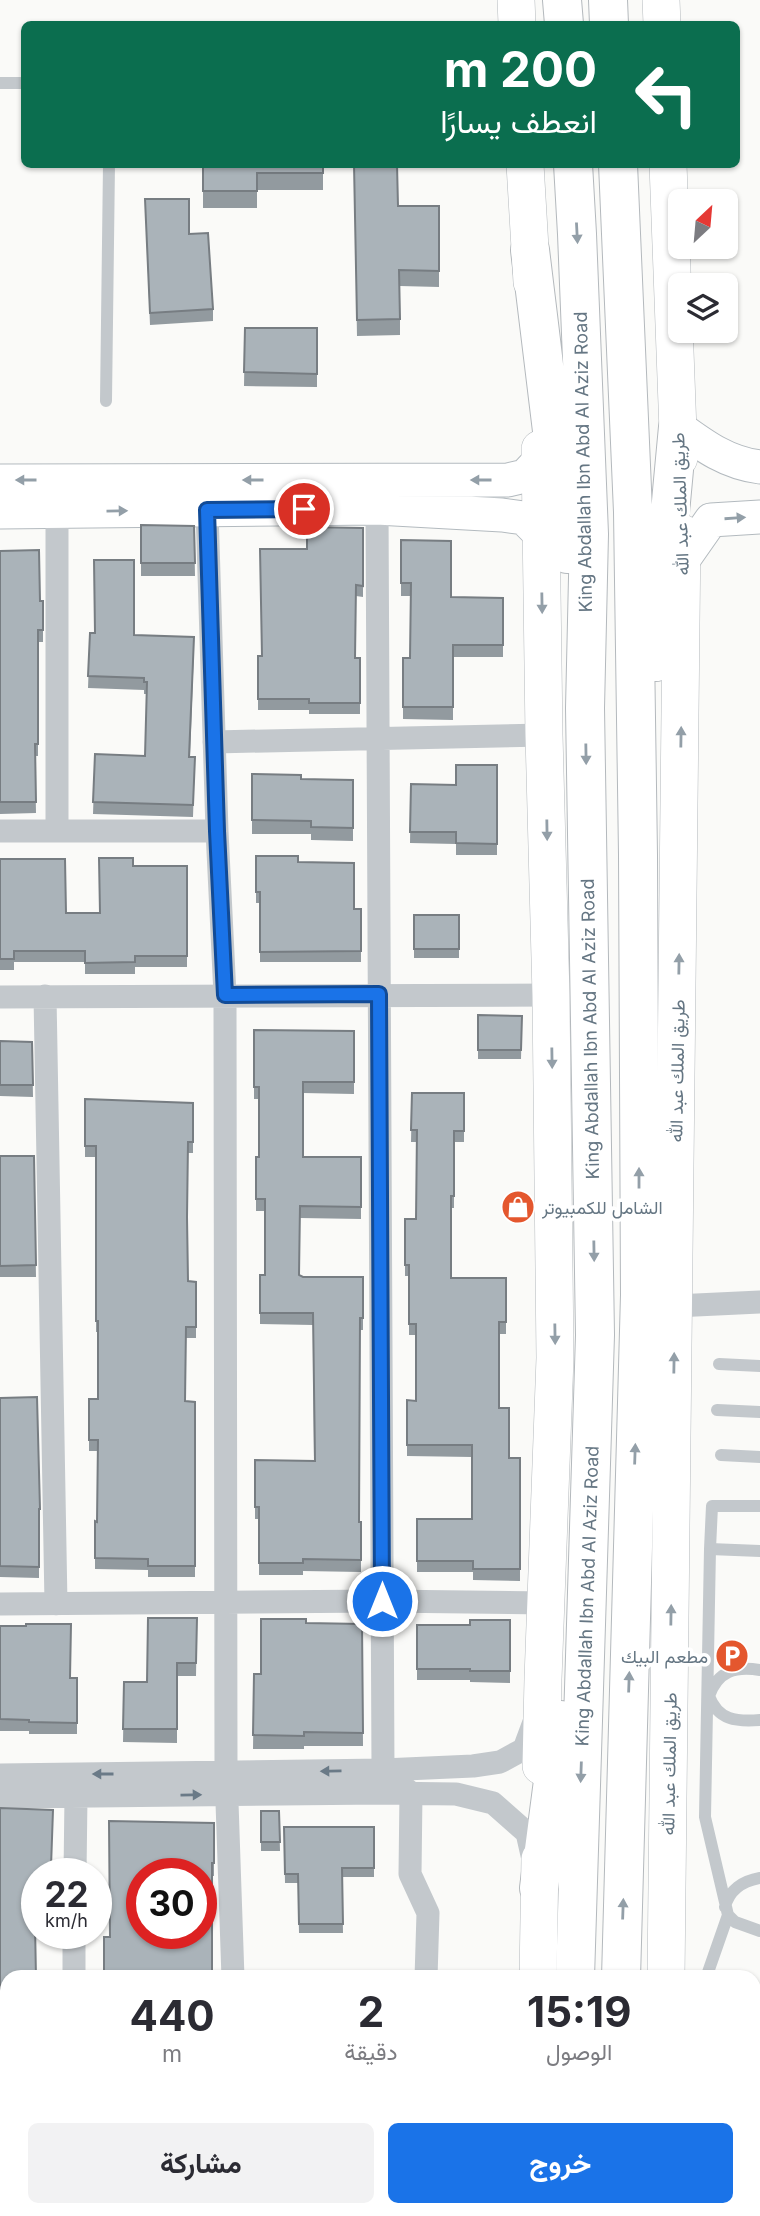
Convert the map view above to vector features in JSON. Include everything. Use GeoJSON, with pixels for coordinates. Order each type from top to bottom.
{"type":"FeatureCollection","features":[{"type":"Feature","properties":{"kind":"highway"},"geometry":{"type":"LineString","coordinates":[[562,0],[564,21]]}},
{"type":"Feature","properties":{"kind":"highway"},"geometry":{"type":"LineString","coordinates":[[608,0],[609,21]]}},
{"type":"Feature","properties":{"kind":"highway","name":"King Abdallah Ibn Abd Al Aziz Road"},"geometry":{"type":"LineString","coordinates":[[573,168],[589,534],[585,708],[595,1335],[575,1970]]}},
{"type":"Feature","properties":{"kind":"highway"},"geometry":{"type":"LineString","coordinates":[[618,168],[633,512],[640,1295],[621,1970]]}},
{"type":"Feature","properties":{"kind":"highway"},"geometry":{"type":"LineString","coordinates":[[530,250],[585,708]]}},
{"type":"Feature","properties":{"kind":"highway"},"geometry":{"type":"LineString","coordinates":[[638,855],[678,426]]}},
{"type":"Feature","properties":{"kind":"highway"},"geometry":{"type":"LineString","coordinates":[[539,1888],[560,1730],[595,1335]]}},
{"type":"Feature","properties":{"kind":"main road"},"geometry":{"type":"LineString","coordinates":[[516,0],[517,21]]}},
{"type":"Feature","properties":{"kind":"main road"},"geometry":{"type":"LineString","coordinates":[[661,0],[662,21]]}},
{"type":"Feature","properties":{"kind":"main road"},"geometry":{"type":"LineString","coordinates":[[525,168],[541,459],[555,1358],[543,1679],[538,1970]]}},
{"type":"Feature","properties":{"kind":"main road","name":"طريق الملك عبد الله"},"geometry":{"type":"LineString","coordinates":[[666,1970],[683,560],[668,168]]}},
{"type":"Feature","properties":{"kind":"main road"},"geometry":{"type":"LineString","coordinates":[[524,1970],[539,1938]]}},
{"type":"Feature","properties":{"kind":"street"},"geometry":{"type":"LineString","coordinates":[[678,426],[713,453],[744,466],[760,467]]}},
{"type":"Feature","properties":{"kind":"street"},"geometry":{"type":"LineString","coordinates":[[0,481],[508,480],[525,476],[541,459]]}},
{"type":"Feature","properties":{"kind":"street"},"geometry":{"type":"LineString","coordinates":[[377,508],[383,1770]]}},
{"type":"Feature","properties":{"kind":"street"},"geometry":{"type":"LineString","coordinates":[[0,512],[377,508],[524,518],[541,535]]}},
{"type":"Feature","properties":{"kind":"street"},"geometry":{"type":"LineString","coordinates":[[207,510],[225,995],[227,1784],[233,1970]]}},
{"type":"Feature","properties":{"kind":"street"},"geometry":{"type":"LineString","coordinates":[[57,511],[57,831]]}},
{"type":"Feature","properties":{"kind":"street"},"geometry":{"type":"LineString","coordinates":[[683,560],[710,520],[760,517]]}},
{"type":"Feature","properties":{"kind":"street"},"geometry":{"type":"LineString","coordinates":[[214,742],[544,734]]}},
{"type":"Feature","properties":{"kind":"street"},"geometry":{"type":"LineString","coordinates":[[0,831],[217,831]]}},
{"type":"Feature","properties":{"kind":"street"},"geometry":{"type":"LineString","coordinates":[[0,997],[551,995]]}},
{"type":"Feature","properties":{"kind":"street"},"geometry":{"type":"LineString","coordinates":[[45,996],[56,1604]]}},
{"type":"Feature","properties":{"kind":"street"},"geometry":{"type":"LineString","coordinates":[[675,1306],[760,1302]]}},
{"type":"Feature","properties":{"kind":"street"},"geometry":{"type":"LineString","coordinates":[[0,1604],[382,1601],[547,1603]]}},
{"type":"Feature","properties":{"kind":"street"},"geometry":{"type":"LineString","coordinates":[[0,1797],[76,1796],[500,1762],[524,1749],[543,1679]]}},
{"type":"Feature","properties":{"kind":"street"},"geometry":{"type":"LineString","coordinates":[[383,1770],[411,1793]]}},
{"type":"Feature","properties":{"kind":"street"},"geometry":{"type":"LineString","coordinates":[[0,1775],[456,1794],[493,1803],[527,1833],[539,1888]]}},
{"type":"Feature","properties":{"kind":"street"},"geometry":{"type":"LineString","coordinates":[[411,1793],[410,1874],[428,1913],[426,1970]]}},
{"type":"Feature","properties":{"kind":"street"},"geometry":{"type":"LineString","coordinates":[[75,1858],[76,1796]]}},
{"type":"Feature","properties":{"kind":"street"},"geometry":{"type":"LineString","coordinates":[[74,1949],[74,1970]]}},
{"type":"Feature","properties":{"kind":"lane"},"geometry":{"type":"LineString","coordinates":[[0,83],[21,83]]}},
{"type":"Feature","properties":{"kind":"lane"},"geometry":{"type":"LineString","coordinates":[[106,401],[109,168]]}},
{"type":"Feature","properties":{"kind":"lane"},"geometry":{"type":"LineString","coordinates":[[719,1364],[760,1366]]}},
{"type":"Feature","properties":{"kind":"lane"},"geometry":{"type":"LineString","coordinates":[[717,1410],[760,1412]]}},
{"type":"Feature","properties":{"kind":"lane"},"geometry":{"type":"LineString","coordinates":[[721,1455],[760,1457]]}},
{"type":"Feature","properties":{"kind":"lane"},"geometry":{"type":"LineString","coordinates":[[760,1506],[712,1506],[705,1816],[726,1911],[735,1922],[760,1931]]}},
{"type":"Feature","properties":{"kind":"lane"},"geometry":{"type":"LineString","coordinates":[[710,1549],[760,1551]]}},
{"type":"Feature","properties":{"kind":"lane"},"geometry":{"type":"LineString","coordinates":[[760,1670],[740,1668],[720,1677],[713,1684],[709,1696],[713,1708],[735,1720],[760,1720]]}},
{"type":"Feature","properties":{"kind":"lane"},"geometry":{"type":"LineString","coordinates":[[708,1970],[732,1892],[739,1885],[760,1878]]}},
{"type":"Feature","properties":{"kind":"building"},"geometry":{"type":"Polygon","coordinates":[[[203,168],[323,168],[323,173],[257,173],[257,191],[203,191],[203,168]]]}},
{"type":"Feature","properties":{"kind":"building"},"geometry":{"type":"Polygon","coordinates":[[[354,168],[397,168],[398,206],[439,206],[439,271],[399,270],[400,319],[357,320],[354,168]]]}},
{"type":"Feature","properties":{"kind":"building"},"geometry":{"type":"Polygon","coordinates":[[[145,199],[189,199],[189,234],[208,233],[213,309],[150,313],[145,199]]]}},
{"type":"Feature","properties":{"kind":"building"},"geometry":{"type":"Polygon","coordinates":[[[245,328],[317,328],[317,374],[244,372],[245,328]]]}},
{"type":"Feature","properties":{"kind":"building"},"geometry":{"type":"Polygon","coordinates":[[[141,525],[194,526],[195,563],[141,563],[141,525]]]}},
{"type":"Feature","properties":{"kind":"building"},"geometry":{"type":"Polygon","coordinates":[[[307,527],[363,528],[363,586],[356,585],[355,658],[360,658],[360,703],[258,699],[258,656],[262,656],[260,549],[307,549],[307,527]]]}},
{"type":"Feature","properties":{"kind":"building"},"geometry":{"type":"Polygon","coordinates":[[[401,540],[451,541],[451,597],[503,598],[503,645],[453,645],[453,707],[403,707],[403,658],[410,658],[411,583],[401,583],[401,540]]]}},
{"type":"Feature","properties":{"kind":"building"},"geometry":{"type":"Polygon","coordinates":[[[39,550],[43,630],[38,630],[36,802],[0,802],[0,551],[39,550]]]}},
{"type":"Feature","properties":{"kind":"building"},"geometry":{"type":"Polygon","coordinates":[[[94,560],[134,560],[134,635],[194,637],[189,757],[195,757],[193,805],[93,802],[95,754],[145,756],[147,682],[144,682],[144,678],[88,676],[90,633],[95,633],[94,560]]]}},
{"type":"Feature","properties":{"kind":"building"},"geometry":{"type":"Polygon","coordinates":[[[456,765],[497,765],[497,844],[456,843],[456,832],[410,832],[411,784],[456,785],[456,765]]]}},
{"type":"Feature","properties":{"kind":"building"},"geometry":{"type":"Polygon","coordinates":[[[252,774],[353,780],[353,828],[311,827],[311,821],[252,820],[252,774]]]}},
{"type":"Feature","properties":{"kind":"building"},"geometry":{"type":"Polygon","coordinates":[[[256,856],[298,856],[298,862],[354,863],[354,909],[361,909],[361,951],[260,952],[260,892],[256,892],[256,856]]]}},
{"type":"Feature","properties":{"kind":"building"},"geometry":{"type":"Polygon","coordinates":[[[99,858],[133,858],[133,866],[187,866],[187,956],[135,956],[135,962],[85,963],[85,951],[14,951],[14,959],[0,959],[0,859],[65,859],[66,913],[100,913],[99,858]]]}},
{"type":"Feature","properties":{"kind":"building"},"geometry":{"type":"Polygon","coordinates":[[[414,915],[459,915],[459,949],[414,949],[414,915]]]}},
{"type":"Feature","properties":{"kind":"building"},"geometry":{"type":"Polygon","coordinates":[[[478,1015],[522,1016],[521,1050],[478,1050],[478,1015]]]}},
{"type":"Feature","properties":{"kind":"building"},"geometry":{"type":"Polygon","coordinates":[[[254,1030],[354,1031],[354,1082],[303,1082],[303,1157],[361,1157],[361,1207],[300,1206],[299,1275],[363,1277],[363,1318],[360,1318],[361,1560],[303,1559],[303,1563],[259,1563],[259,1507],[255,1507],[255,1460],[315,1461],[313,1313],[260,1313],[260,1275],[265,1275],[265,1199],[256,1199],[259,1087],[254,1087],[254,1030]]]}},
{"type":"Feature","properties":{"kind":"building"},"geometry":{"type":"Polygon","coordinates":[[[0,1041],[32,1042],[33,1085],[0,1085],[0,1041]]]}},
{"type":"Feature","properties":{"kind":"building"},"geometry":{"type":"Polygon","coordinates":[[[412,1093],[464,1093],[464,1131],[454,1131],[451,1278],[506,1278],[506,1322],[499,1322],[499,1408],[509,1408],[509,1458],[520,1458],[520,1569],[473,1569],[473,1561],[417,1561],[417,1519],[472,1519],[472,1445],[407,1445],[407,1400],[416,1401],[416,1324],[409,1324],[409,1265],[405,1265],[405,1219],[416,1219],[417,1130],[411,1130],[412,1093]]]}},
{"type":"Feature","properties":{"kind":"building"},"geometry":{"type":"Polygon","coordinates":[[[85,1099],[193,1103],[193,1142],[188,1142],[187,1217],[188,1281],[196,1282],[196,1327],[186,1327],[185,1401],[195,1402],[195,1566],[148,1566],[148,1559],[95,1558],[98,1440],[89,1440],[89,1399],[98,1399],[96,1146],[85,1146],[85,1099]]]}},
{"type":"Feature","properties":{"kind":"building"},"geometry":{"type":"Polygon","coordinates":[[[0,1156],[34,1156],[36,1265],[0,1266],[0,1156]]]}},
{"type":"Feature","properties":{"kind":"building"},"geometry":{"type":"Polygon","coordinates":[[[37,1397],[39,1567],[0,1566],[0,1398],[37,1397]]]}},
{"type":"Feature","properties":{"kind":"building"},"geometry":{"type":"Polygon","coordinates":[[[148,1618],[197,1618],[196,1663],[177,1663],[177,1729],[123,1729],[124,1682],[147,1682],[148,1618]]]}},
{"type":"Feature","properties":{"kind":"building"},"geometry":{"type":"Polygon","coordinates":[[[261,1619],[306,1619],[306,1623],[362,1624],[363,1733],[253,1735],[254,1674],[261,1674],[261,1619]]]}},
{"type":"Feature","properties":{"kind":"building"},"geometry":{"type":"Polygon","coordinates":[[[470,1620],[510,1620],[510,1671],[417,1669],[417,1625],[470,1625],[470,1620]]]}},
{"type":"Feature","properties":{"kind":"building"},"geometry":{"type":"Polygon","coordinates":[[[71,1624],[70,1678],[77,1678],[77,1723],[0,1719],[0,1626],[71,1624]]]}},
{"type":"Feature","properties":{"kind":"building"},"geometry":{"type":"Polygon","coordinates":[[[0,1808],[53,1810],[51,1858],[21,1858],[21,1949],[35,1949],[36,1970],[0,1970],[0,1808]]]}},
{"type":"Feature","properties":{"kind":"building"},"geometry":{"type":"Polygon","coordinates":[[[261,1811],[279,1811],[280,1842],[261,1842],[261,1811]]]}},
{"type":"Feature","properties":{"kind":"building"},"geometry":{"type":"Polygon","coordinates":[[[109,1821],[214,1823],[214,1858],[126,1858],[126,1949],[212,1949],[212,1970],[104,1970],[104,1949],[112,1949],[112,1858],[109,1858],[109,1821]]]}},
{"type":"Feature","properties":{"kind":"building"},"geometry":{"type":"Polygon","coordinates":[[[284,1827],[374,1827],[374,1868],[342,1868],[343,1924],[299,1924],[298,1874],[285,1874],[284,1827]]]}},
{"type":"Feature","properties":{"kind":"place","name":"الشامل للكمبيوتر"},"geometry":{"type":"Point","coordinates":[518,1207]}},
{"type":"Feature","properties":{"kind":"place","name":"مطعم البيك"},"geometry":{"type":"Point","coordinates":[732,1656]}},
{"type":"Feature","properties":{"kind":"route"},"geometry":{"type":"LineString","coordinates":[[304,509],[207,510],[225,995],[379,994],[382,1601]]}}]}
